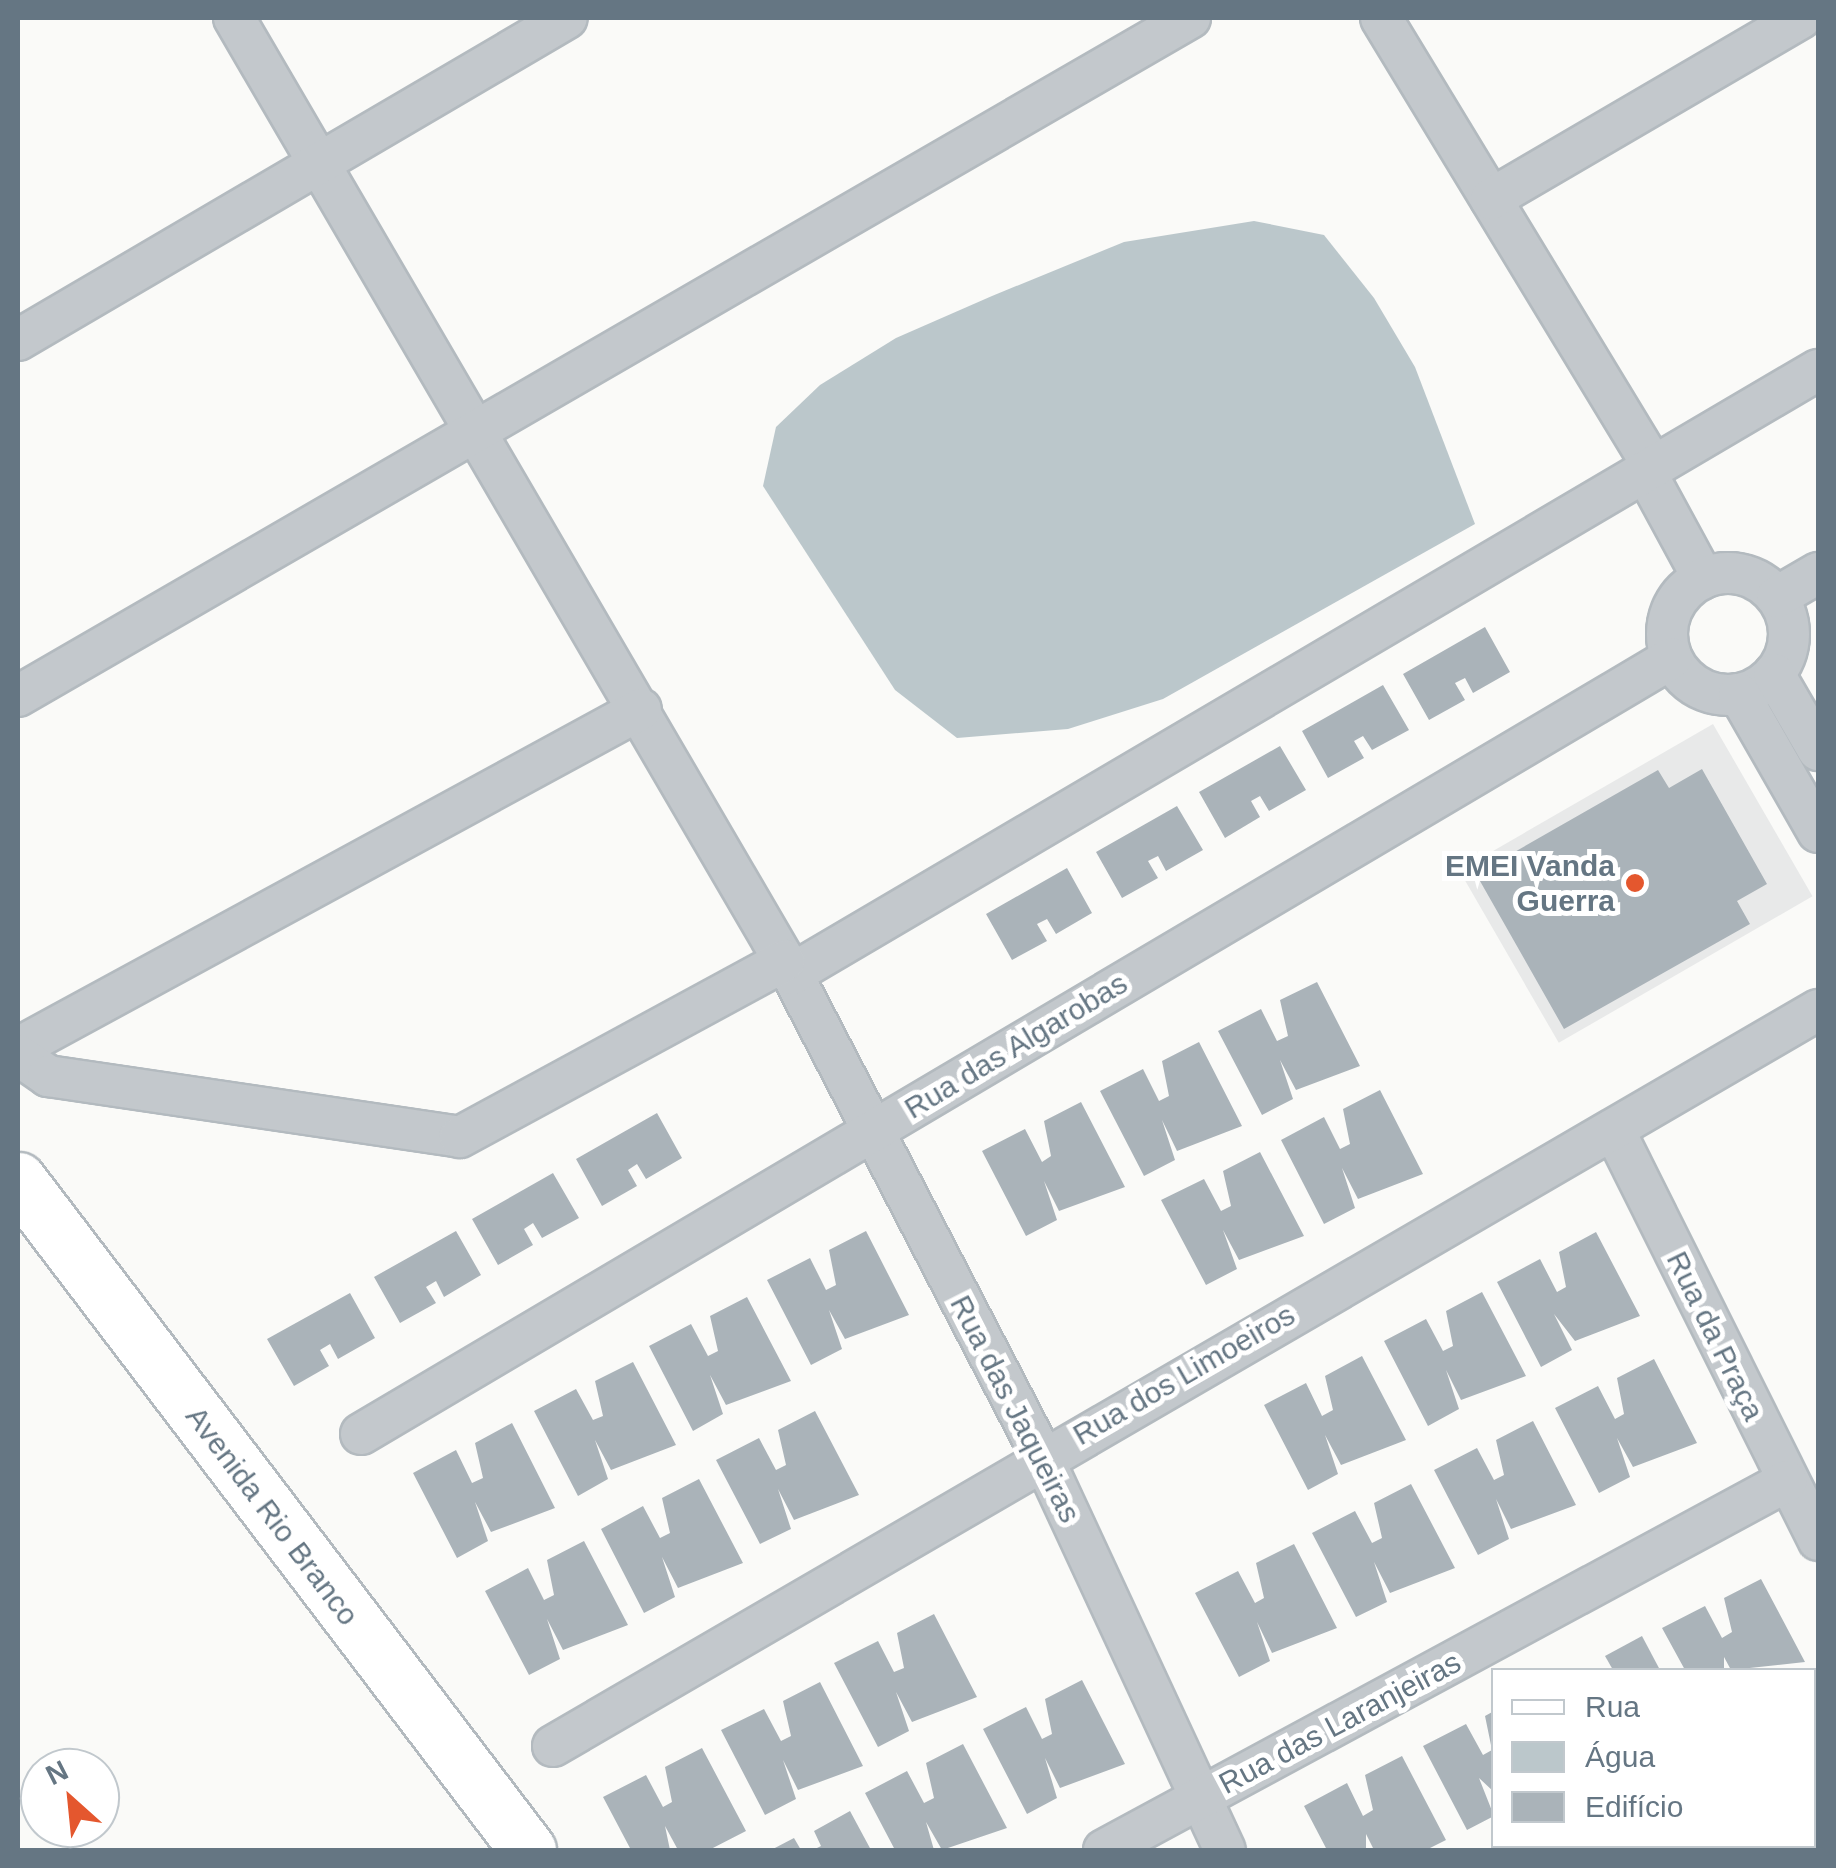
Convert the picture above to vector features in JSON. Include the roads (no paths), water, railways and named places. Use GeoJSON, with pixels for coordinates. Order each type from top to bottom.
{"type":"FeatureCollection","features":[{"type":"Feature","properties":{"kind":"street","name":"Rua das Jaqueiras"},"geometry":{"type":"LineString","coordinates":[[234,18],[641,709],[788,967],[1042,1456],[1225,1850]]}},
{"type":"Feature","properties":{"kind":"street"},"geometry":{"type":"LineString","coordinates":[[18,340],[567,18]]}},
{"type":"Feature","properties":{"kind":"street"},"geometry":{"type":"LineString","coordinates":[[18,696],[473,429],[1190,18]]}},
{"type":"Feature","properties":{"kind":"street"},"geometry":{"type":"LineString","coordinates":[[1380,18],[1649,468],[1704,578]]}},
{"type":"Feature","properties":{"kind":"street"},"geometry":{"type":"LineString","coordinates":[[1490,199],[1800,18]]}},
{"type":"Feature","properties":{"kind":"street"},"geometry":{"type":"LineString","coordinates":[[641,709],[18,1052],[48,1076],[460,1137],[788,967],[1818,370]]}},
{"type":"Feature","properties":{"kind":"street"},"geometry":{"type":"LineString","coordinates":[[1777,597],[1818,574]]}},
{"type":"Feature","properties":{"kind":"street"},"geometry":{"type":"LineString","coordinates":[[1744,575],[1777,597],[1789,636],[1774,674],[1739,694],[1699,688],[1672,658],[1668,618],[1704,578],[1744,575]]}},
{"type":"Feature","properties":{"kind":"street","name":"Rua das Algarobas"},"geometry":{"type":"LineString","coordinates":[[361,1434],[1672,658]]}},
{"type":"Feature","properties":{"kind":"street"},"geometry":{"type":"LineString","coordinates":[[1774,674],[1818,750]]}},
{"type":"Feature","properties":{"kind":"street"},"geometry":{"type":"LineString","coordinates":[[1739,694],[1818,832]]}},
{"type":"Feature","properties":{"kind":"street","name":"Rua dos Limoeiros"},"geometry":{"type":"LineString","coordinates":[[553,1746],[1042,1456],[1818,1010]]}},
{"type":"Feature","properties":{"kind":"street","name":"Rua da Praça"},"geometry":{"type":"LineString","coordinates":[[1614,1130],[1818,1540]]}},
{"type":"Feature","properties":{"kind":"street","name":"Avenida Rio Branco"},"geometry":{"type":"LineString","coordinates":[[18,1180],[528,1850]]}},
{"type":"Feature","properties":{"kind":"street","name":"Rua das Laranjeiras"},"geometry":{"type":"LineString","coordinates":[[1104,1850],[1787,1482]]}},
{"type":"Feature","properties":{"kind":"water"},"geometry":{"type":"Polygon","coordinates":[[[1254,221],[1324,235],[1374,298],[1415,367],[1475,524],[1163,699],[1068,729],[957,738],[895,690],[763,486],[776,427],[820,385],[896,338],[992,296],[1124,242],[1254,221]]]}},
{"type":"Feature","properties":{"kind":"place","name":"EMEI Vanda Guerra"},"geometry":{"type":"Point","coordinates":[1635,883]}}]}
